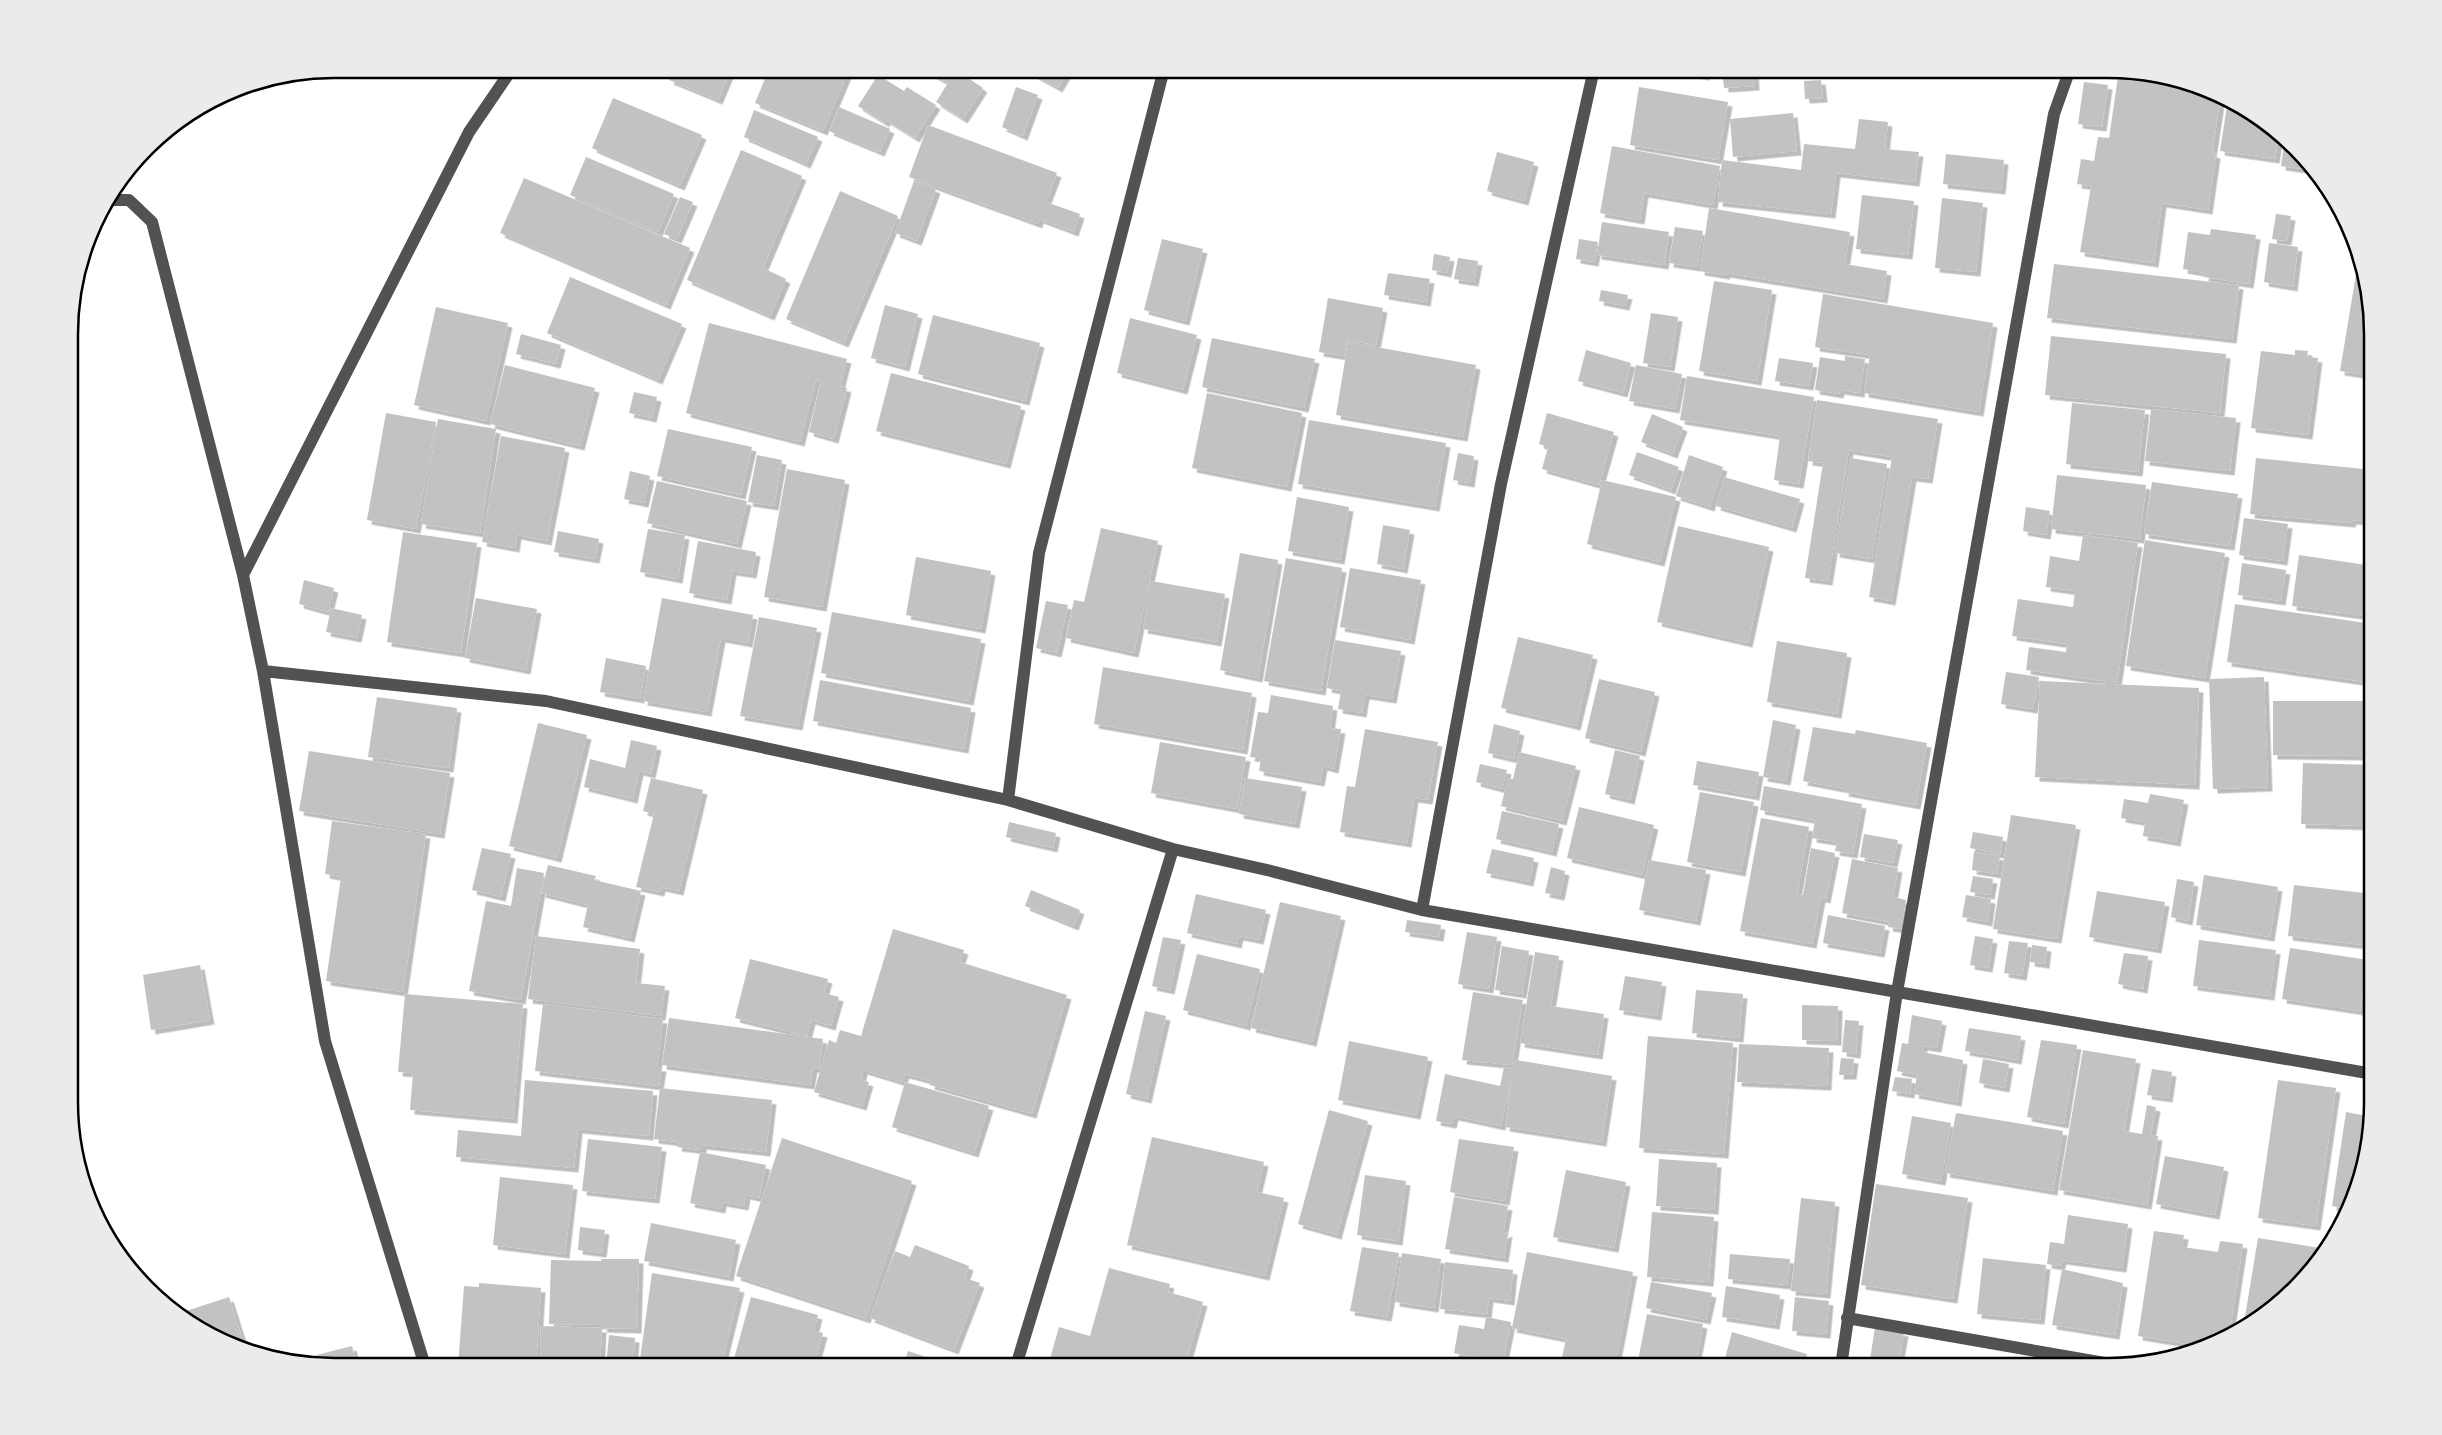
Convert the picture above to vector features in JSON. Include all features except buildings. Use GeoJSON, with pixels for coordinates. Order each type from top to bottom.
{"type":"FeatureCollection","features":[{"type":"Feature","properties":{"kind":"street"},"geometry":{"type":"LineString","coordinates":[[242,575],[469,132],[506,78]]}},
{"type":"Feature","properties":{"kind":"street"},"geometry":{"type":"LineString","coordinates":[[1008,800],[1039,553],[1162,78]]}},
{"type":"Feature","properties":{"kind":"street"},"geometry":{"type":"LineString","coordinates":[[1422,910],[1501,484],[1592,78]]}},
{"type":"Feature","properties":{"kind":"street"},"geometry":{"type":"LineString","coordinates":[[1842,1358],[1897,992],[2054,114],[2067,78]]}},
{"type":"Feature","properties":{"kind":"street"},"geometry":{"type":"LineString","coordinates":[[115,200],[129,200],[152,222],[242,575],[263,671],[325,1041],[423,1358]]}},
{"type":"Feature","properties":{"kind":"street"},"geometry":{"type":"LineString","coordinates":[[263,671],[546,701],[1008,800],[1173,849],[1271,871],[1422,910],[2364,1072]]}},
{"type":"Feature","properties":{"kind":"street"},"geometry":{"type":"LineString","coordinates":[[1018,1358],[1173,849]]}},
{"type":"Feature","properties":{"kind":"street"},"geometry":{"type":"LineString","coordinates":[[1847,1318],[2076,1358]]}}]}
